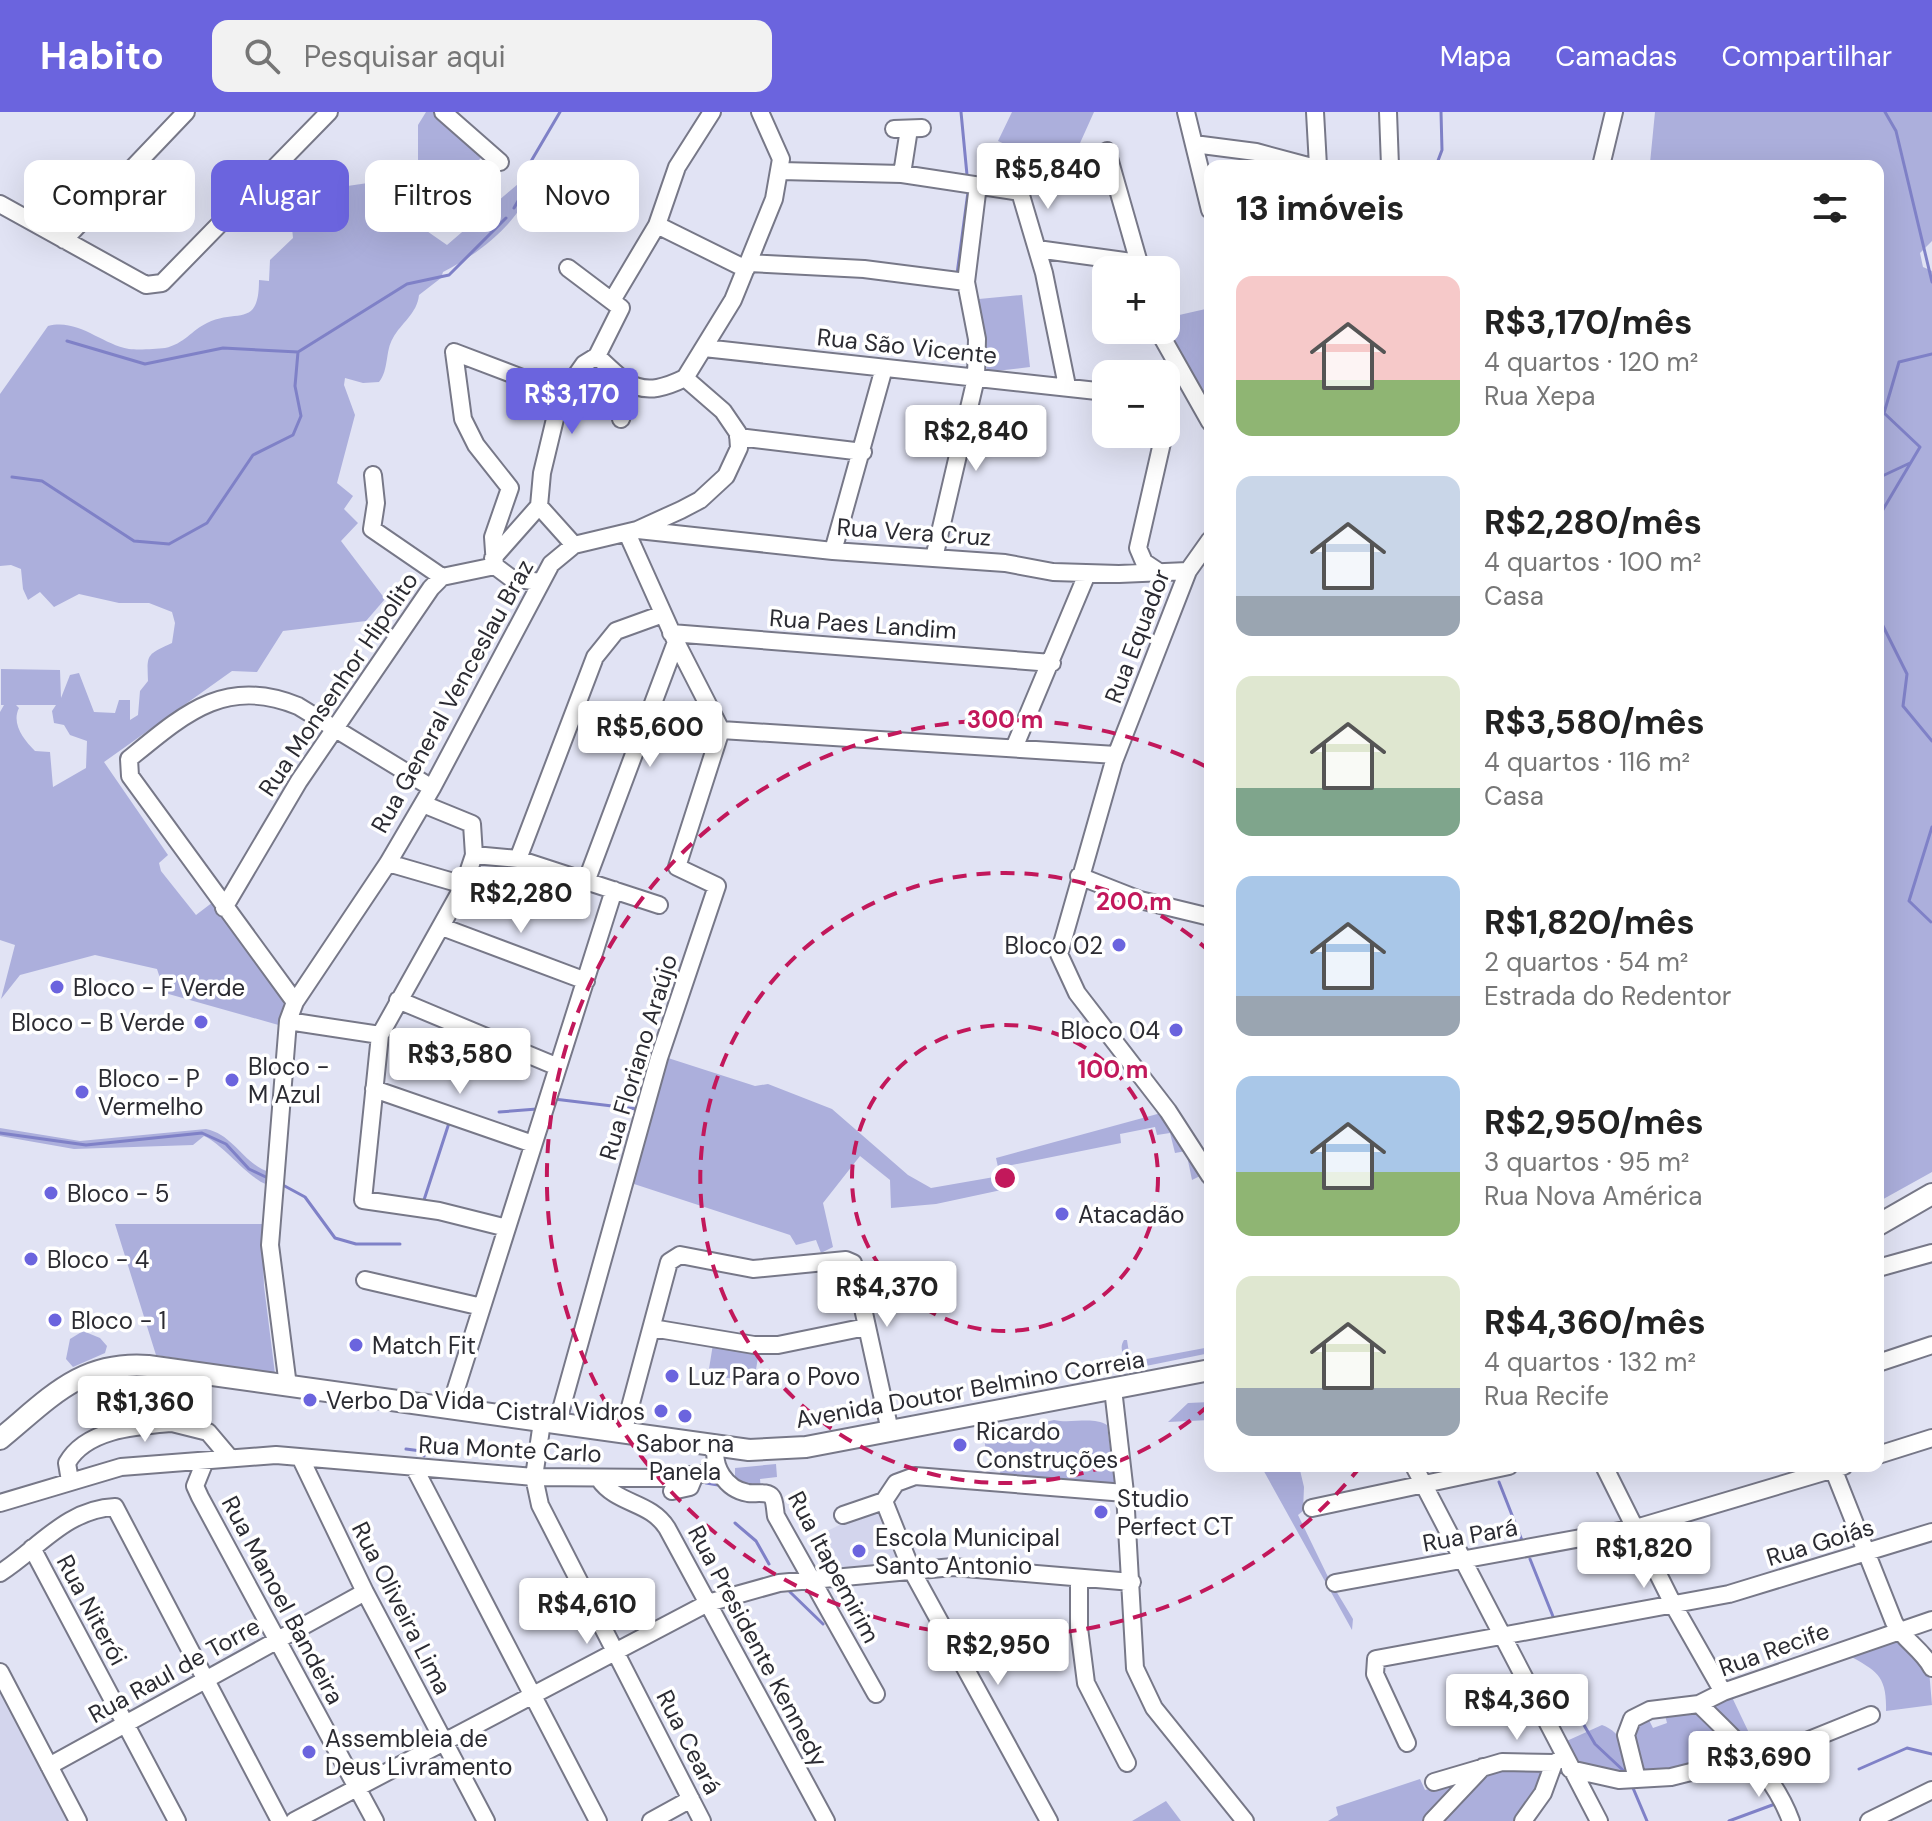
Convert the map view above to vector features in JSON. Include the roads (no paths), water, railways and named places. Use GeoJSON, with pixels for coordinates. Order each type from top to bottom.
{"type":"FeatureCollection","features":[{"type":"Feature","properties":{"kind":"main road"},"geometry":{"type":"LineString","coordinates":[[1884,1222],[1932,1194]]}},
{"type":"Feature","properties":{"kind":"main road","name":"Avenida Doutor Belmino Correia"},"geometry":{"type":"LineString","coordinates":[[0,1439],[72,1381],[94,1370],[131,1365],[716,1446],[791,1448],[1204,1371]]}},
{"type":"Feature","properties":{"kind":"street"},"geometry":{"type":"LineString","coordinates":[[64,240],[186,112]]}},
{"type":"Feature","properties":{"kind":"street"},"geometry":{"type":"LineString","coordinates":[[0,204],[146,285],[162,283],[329,112]]}},
{"type":"Feature","properties":{"kind":"street"},"geometry":{"type":"LineString","coordinates":[[443,112],[498,160]]}},
{"type":"Feature","properties":{"kind":"street"},"geometry":{"type":"LineString","coordinates":[[494,562],[539,506],[542,473],[560,398],[617,302],[657,225],[677,167],[712,112]]}},
{"type":"Feature","properties":{"kind":"street"},"geometry":{"type":"LineString","coordinates":[[585,358],[631,386],[665,388],[685,378],[733,300],[774,199],[781,171],[776,144],[760,112]]}},
{"type":"Feature","properties":{"kind":"street"},"geometry":{"type":"LineString","coordinates":[[1186,112],[1204,185]]}},
{"type":"Feature","properties":{"kind":"street"},"geometry":{"type":"LineString","coordinates":[[1315,112],[1318,160]]}},
{"type":"Feature","properties":{"kind":"street"},"geometry":{"type":"LineString","coordinates":[[1388,112],[1390,160]]}},
{"type":"Feature","properties":{"kind":"street"},"geometry":{"type":"LineString","coordinates":[[1602,160],[1614,112]]}},
{"type":"Feature","properties":{"kind":"street"},"geometry":{"type":"LineString","coordinates":[[902,174],[909,129]]}},
{"type":"Feature","properties":{"kind":"street"},"geometry":{"type":"LineString","coordinates":[[1194,144],[1256,152],[1286,160]]}},
{"type":"Feature","properties":{"kind":"street"},"geometry":{"type":"LineString","coordinates":[[1107,151],[1137,256]]}},
{"type":"Feature","properties":{"kind":"street"},"geometry":{"type":"LineString","coordinates":[[781,171],[902,174],[1009,187],[1023,196],[1067,386]]}},
{"type":"Feature","properties":{"kind":"street"},"geometry":{"type":"LineString","coordinates":[[934,558],[976,378],[977,339],[966,282],[978,185]]}},
{"type":"Feature","properties":{"kind":"street"},"geometry":{"type":"LineString","coordinates":[[657,225],[748,266],[864,269],[966,282]]}},
{"type":"Feature","properties":{"kind":"street"},"geometry":{"type":"LineString","coordinates":[[1037,249],[1092,258]]}},
{"type":"Feature","properties":{"kind":"street"},"geometry":{"type":"LineString","coordinates":[[568,268],[617,302]]}},
{"type":"Feature","properties":{"kind":"street"},"geometry":{"type":"LineString","coordinates":[[1166,344],[1204,411]]}},
{"type":"Feature","properties":{"kind":"street","name":"Rua São Vicente"},"geometry":{"type":"LineString","coordinates":[[704,348],[1092,390]]}},
{"type":"Feature","properties":{"kind":"street"},"geometry":{"type":"LineString","coordinates":[[540,582],[511,578],[494,562],[493,537],[510,488],[476,445],[463,419],[454,352],[525,379],[560,398]]}},
{"type":"Feature","properties":{"kind":"street"},"geometry":{"type":"LineString","coordinates":[[833,551],[884,368]]}},
{"type":"Feature","properties":{"kind":"street"},"geometry":{"type":"LineString","coordinates":[[539,506],[574,545],[632,532],[681,510],[716,487],[733,462],[739,448],[738,437],[723,411],[685,378]]}},
{"type":"Feature","properties":{"kind":"street"},"geometry":{"type":"LineString","coordinates":[[621,419],[631,386]]}},
{"type":"Feature","properties":{"kind":"street"},"geometry":{"type":"LineString","coordinates":[[738,437],[863,452]]}},
{"type":"Feature","properties":{"kind":"street"},"geometry":{"type":"LineString","coordinates":[[1159,572],[1144,562],[1138,548],[1161,448]]}},
{"type":"Feature","properties":{"kind":"street"},"geometry":{"type":"LineString","coordinates":[[373,475],[376,503],[372,529],[442,577]]}},
{"type":"Feature","properties":{"kind":"street"},"geometry":{"type":"LineString","coordinates":[[632,532],[663,614],[721,730],[1116,755]]}},
{"type":"Feature","properties":{"kind":"street","name":"Rua Vera Cruz"},"geometry":{"type":"LineString","coordinates":[[632,532],[1087,574],[1188,571]]}},
{"type":"Feature","properties":{"kind":"street","name":"Rua General Venceslau Braz"},"geometry":{"type":"LineString","coordinates":[[288,1386],[270,1245],[288,1021],[295,1002],[388,863],[423,804],[484,695],[540,582],[551,564],[574,545]]}},
{"type":"Feature","properties":{"kind":"street","name":"Rua Equador"},"geometry":{"type":"LineString","coordinates":[[1204,548],[1188,571],[1116,755],[1060,945],[1062,966],[1077,993],[1168,1111],[1204,1167]]}},
{"type":"Feature","properties":{"kind":"street","name":"Rua Monsenhor Hipolito"},"geometry":{"type":"LineString","coordinates":[[224,908],[334,727],[442,577],[494,562]]}},
{"type":"Feature","properties":{"kind":"street"},"geometry":{"type":"LineString","coordinates":[[1014,748],[1087,574]]}},
{"type":"Feature","properties":{"kind":"street"},"geometry":{"type":"LineString","coordinates":[[518,859],[595,657],[616,631],[663,614]]}},
{"type":"Feature","properties":{"kind":"street"},"geometry":{"type":"LineString","coordinates":[[586,882],[674,638]]}},
{"type":"Feature","properties":{"kind":"street","name":"Rua Paes Landim"},"geometry":{"type":"LineString","coordinates":[[674,638],[1052,663]]}},
{"type":"Feature","properties":{"kind":"street"},"geometry":{"type":"LineString","coordinates":[[295,1002],[130,776],[129,759],[174,724],[231,694],[276,697],[334,727],[432,788]]}},
{"type":"Feature","properties":{"kind":"street","name":"Rua Floriano Araújo"},"geometry":{"type":"LineString","coordinates":[[550,1423],[644,1111],[717,886],[677,867],[721,730]]}},
{"type":"Feature","properties":{"kind":"street"},"geometry":{"type":"LineString","coordinates":[[423,804],[472,824],[474,855],[464,885],[380,1035],[363,1200],[439,1211],[507,1228]]}},
{"type":"Feature","properties":{"kind":"street"},"geometry":{"type":"LineString","coordinates":[[474,855],[518,859],[659,905]]}},
{"type":"Feature","properties":{"kind":"street"},"geometry":{"type":"LineString","coordinates":[[388,863],[464,885]]}},
{"type":"Feature","properties":{"kind":"street"},"geometry":{"type":"LineString","coordinates":[[1079,876],[1140,900],[1204,916]]}},
{"type":"Feature","properties":{"kind":"street"},"geometry":{"type":"LineString","coordinates":[[450,1408],[614,890]]}},
{"type":"Feature","properties":{"kind":"street"},"geometry":{"type":"LineString","coordinates":[[442,927],[586,981]]}},
{"type":"Feature","properties":{"kind":"street"},"geometry":{"type":"LineString","coordinates":[[398,1000],[558,1067]]}},
{"type":"Feature","properties":{"kind":"street"},"geometry":{"type":"LineString","coordinates":[[288,1021],[380,1035]]}},
{"type":"Feature","properties":{"kind":"street"},"geometry":{"type":"LineString","coordinates":[[374,1089],[533,1144]]}},
{"type":"Feature","properties":{"kind":"street"},"geometry":{"type":"LineString","coordinates":[[1884,1266],[1932,1253]]}},
{"type":"Feature","properties":{"kind":"street"},"geometry":{"type":"LineString","coordinates":[[623,1433],[673,1257],[694,1256],[753,1269],[846,1260],[857,1267],[866,1327],[890,1431]]}},
{"type":"Feature","properties":{"kind":"street"},"geometry":{"type":"LineString","coordinates":[[365,1280],[482,1307]]}},
{"type":"Feature","properties":{"kind":"street"},"geometry":{"type":"LineString","coordinates":[[652,1328],[754,1345],[778,1345],[866,1327]]}},
{"type":"Feature","properties":{"kind":"street"},"geometry":{"type":"LineString","coordinates":[[1884,1361],[1932,1345]]}},
{"type":"Feature","properties":{"kind":"street"},"geometry":{"type":"LineString","coordinates":[[172,1423],[178,1370]]}},
{"type":"Feature","properties":{"kind":"street"},"geometry":{"type":"LineString","coordinates":[[1113,1389],[1125,1493],[1135,1668],[1144,1689],[1185,1750],[1245,1821]]}},
{"type":"Feature","properties":{"kind":"street"},"geometry":{"type":"LineString","coordinates":[[70,1481],[67,1463],[78,1448],[93,1439],[136,1426],[172,1423],[202,1428],[216,1438],[230,1458]]}},
{"type":"Feature","properties":{"kind":"street","name":"Rua Ceará"},"geometry":{"type":"LineString","coordinates":[[550,1423],[534,1477],[551,1529],[618,1652],[702,1821]]}},
{"type":"Feature","properties":{"kind":"street"},"geometry":{"type":"LineString","coordinates":[[1884,1453],[1932,1438]]}},
{"type":"Feature","properties":{"kind":"street"},"geometry":{"type":"LineString","coordinates":[[716,1446],[714,1464],[718,1472]]}},
{"type":"Feature","properties":{"kind":"street","name":"Rua Monte Carlo"},"geometry":{"type":"LineString","coordinates":[[0,1503],[121,1467],[230,1458],[300,1457],[415,1469],[599,1479],[718,1472]]}},
{"type":"Feature","properties":{"kind":"street","name":"Rua Oliveira Lima"},"geometry":{"type":"LineString","coordinates":[[300,1457],[365,1592],[486,1821]]}},
{"type":"Feature","properties":{"kind":"street","name":"Rua Manoel Bandeira"},"geometry":{"type":"LineString","coordinates":[[205,1461],[195,1486],[375,1821]]}},
{"type":"Feature","properties":{"kind":"street"},"geometry":{"type":"LineString","coordinates":[[415,1469],[598,1821]]}},
{"type":"Feature","properties":{"kind":"street","name":"Rua Itapemirim"},"geometry":{"type":"LineString","coordinates":[[718,1472],[745,1492],[771,1495],[776,1516],[876,1694]]}},
{"type":"Feature","properties":{"kind":"street"},"geometry":{"type":"LineString","coordinates":[[1417,1472],[1562,1763],[1599,1821]]}},
{"type":"Feature","properties":{"kind":"street"},"geometry":{"type":"LineString","coordinates":[[1312,1508],[1481,1472]]}},
{"type":"Feature","properties":{"kind":"street"},"geometry":{"type":"LineString","coordinates":[[1607,1472],[1674,1606],[1723,1692]]}},
{"type":"Feature","properties":{"kind":"street","name":"Rua Pará"},"geometry":{"type":"LineString","coordinates":[[1335,1583],[1636,1528],[1820,1472]]}},
{"type":"Feature","properties":{"kind":"street"},"geometry":{"type":"LineString","coordinates":[[1838,1472],[1864,1554],[1899,1631],[1921,1649],[1932,1668]]}},
{"type":"Feature","properties":{"kind":"street"},"geometry":{"type":"LineString","coordinates":[[672,1491],[690,1487],[695,1475]]}},
{"type":"Feature","properties":{"kind":"street"},"geometry":{"type":"LineString","coordinates":[[843,1515],[884,1501],[896,1483],[915,1476],[1125,1493]]}},
{"type":"Feature","properties":{"kind":"street","name":"Rua Presidente Kennedy"},"geometry":{"type":"LineString","coordinates":[[599,1479],[616,1497],[660,1517],[826,1821]]}},
{"type":"Feature","properties":{"kind":"street"},"geometry":{"type":"LineString","coordinates":[[884,1501],[912,1571],[1049,1821]]}},
{"type":"Feature","properties":{"kind":"street"},"geometry":{"type":"LineString","coordinates":[[0,1573],[55,1528],[95,1509],[115,1507],[280,1821]]}},
{"type":"Feature","properties":{"kind":"street","name":"Rua Goiás"},"geometry":{"type":"LineString","coordinates":[[1407,1743],[1375,1674],[1374,1662],[1381,1657],[1729,1594],[1932,1532]]}},
{"type":"Feature","properties":{"kind":"street","name":"Rua Niterói"},"geometry":{"type":"LineString","coordinates":[[32,1548],[177,1821]]}},
{"type":"Feature","properties":{"kind":"street"},"geometry":{"type":"LineString","coordinates":[[294,1821],[708,1603],[757,1587],[985,1567],[1079,1580],[1132,1582]]}},
{"type":"Feature","properties":{"kind":"street"},"geometry":{"type":"LineString","coordinates":[[1079,1580],[1079,1628],[1086,1683],[1127,1763]]}},
{"type":"Feature","properties":{"kind":"street","name":"Rua Raul de Torre"},"geometry":{"type":"LineString","coordinates":[[49,1766],[365,1592]]}},
{"type":"Feature","properties":{"kind":"street","name":"Rua Recife"},"geometry":{"type":"LineString","coordinates":[[1637,1779],[1626,1735],[1632,1719],[1650,1710],[1699,1704],[1723,1692],[1932,1620]]}},
{"type":"Feature","properties":{"kind":"street"},"geometry":{"type":"LineString","coordinates":[[0,1672],[78,1821]]}},
{"type":"Feature","properties":{"kind":"street"},"geometry":{"type":"LineString","coordinates":[[1699,1704],[1757,1762],[1778,1791],[1791,1821]]}},
{"type":"Feature","properties":{"kind":"street"},"geometry":{"type":"LineString","coordinates":[[1434,1782],[1502,1762],[1562,1763],[1610,1780],[1757,1762],[1871,1715]]}},
{"type":"Feature","properties":{"kind":"street"},"geometry":{"type":"LineString","coordinates":[[1523,1821],[1562,1763]]}},
{"type":"Feature","properties":{"kind":"street"},"geometry":{"type":"LineString","coordinates":[[1432,1821],[1484,1765]]}},
{"type":"Feature","properties":{"kind":"street"},"geometry":{"type":"LineString","coordinates":[[1869,1821],[1932,1790]]}},
{"type":"Feature","properties":{"kind":"street"},"geometry":{"type":"LineString","coordinates":[[651,1821],[691,1799]]}},
{"type":"Feature","properties":{"kind":"waterway"},"geometry":{"type":"LineString","coordinates":[[514,208],[526,187],[530,163],[560,112]]}},
{"type":"Feature","properties":{"kind":"waterway"},"geometry":{"type":"LineString","coordinates":[[961,112],[967,175]]}},
{"type":"Feature","properties":{"kind":"waterway"},"geometry":{"type":"LineString","coordinates":[[1438,160],[1442,150],[1441,112]]}},
{"type":"Feature","properties":{"kind":"waterway"},"geometry":{"type":"LineString","coordinates":[[1885,112],[1896,131],[1932,282]]}},
{"type":"Feature","properties":{"kind":"waterway"},"geometry":{"type":"LineString","coordinates":[[957,274],[968,192]]}},
{"type":"Feature","properties":{"kind":"waterway"},"geometry":{"type":"LineString","coordinates":[[12,477],[42,481],[134,541],[169,544],[207,523],[253,455],[293,435],[301,416],[295,386],[298,352],[407,284],[449,275],[506,218]]}},
{"type":"Feature","properties":{"kind":"waterway"},"geometry":{"type":"LineString","coordinates":[[67,341],[145,364],[223,348],[298,352]]}},
{"type":"Feature","properties":{"kind":"waterway"},"geometry":{"type":"LineString","coordinates":[[1884,413],[1899,362],[1932,354]]}},
{"type":"Feature","properties":{"kind":"waterway"},"geometry":{"type":"LineString","coordinates":[[1884,413],[1920,447],[1884,508]]}},
{"type":"Feature","properties":{"kind":"waterway"},"geometry":{"type":"LineString","coordinates":[[1884,475],[1910,463]]}},
{"type":"Feature","properties":{"kind":"waterway"},"geometry":{"type":"LineString","coordinates":[[1884,628],[1907,674],[1903,706],[1932,741]]}},
{"type":"Feature","properties":{"kind":"waterway"},"geometry":{"type":"LineString","coordinates":[[1931,922],[1909,901],[1932,827]]}},
{"type":"Feature","properties":{"kind":"waterway"},"geometry":{"type":"LineString","coordinates":[[554,1099],[637,1109]]}},
{"type":"Feature","properties":{"kind":"waterway"},"geometry":{"type":"LineString","coordinates":[[499,1112],[537,1109]]}},
{"type":"Feature","properties":{"kind":"waterway"},"geometry":{"type":"LineString","coordinates":[[423,1203],[449,1123]]}},
{"type":"Feature","properties":{"kind":"waterway"},"geometry":{"type":"LineString","coordinates":[[0,1133],[86,1145],[202,1133],[226,1144],[249,1169],[270,1179]]}},
{"type":"Feature","properties":{"kind":"waterway"},"geometry":{"type":"LineString","coordinates":[[281,1184],[305,1197],[335,1238],[356,1244],[400,1244]]}},
{"type":"Feature","properties":{"kind":"waterway"},"geometry":{"type":"LineString","coordinates":[[406,1449],[421,1451],[424,1456]]}},
{"type":"Feature","properties":{"kind":"waterway"},"geometry":{"type":"LineString","coordinates":[[1499,1482],[1523,1543]]}},
{"type":"Feature","properties":{"kind":"waterway"},"geometry":{"type":"LineString","coordinates":[[706,1483],[718,1485]]}},
{"type":"Feature","properties":{"kind":"waterway"},"geometry":{"type":"LineString","coordinates":[[735,1523],[756,1541],[769,1564]]}},
{"type":"Feature","properties":{"kind":"waterway"},"geometry":{"type":"LineString","coordinates":[[1530,1559],[1554,1619]]}},
{"type":"Feature","properties":{"kind":"waterway"},"geometry":{"type":"LineString","coordinates":[[790,1592],[823,1624]]}},
{"type":"Feature","properties":{"kind":"waterway"},"geometry":{"type":"LineString","coordinates":[[1581,1720],[1595,1744],[1626,1773]]}},
{"type":"Feature","properties":{"kind":"waterway"},"geometry":{"type":"LineString","coordinates":[[1859,1769],[1907,1748],[1932,1754]]}},
{"type":"Feature","properties":{"kind":"waterway"},"geometry":{"type":"LineString","coordinates":[[1633,1788],[1647,1821]]}},
{"type":"Feature","properties":{"kind":"waterway"},"geometry":{"type":"LineString","coordinates":[[1729,1821],[1775,1804]]}},
{"type":"Feature","properties":{"kind":"place","name":"Bloco 02"},"geometry":{"type":"Point","coordinates":[1119,945]}},
{"type":"Feature","properties":{"kind":"place","name":"Bloco - F Verde"},"geometry":{"type":"Point","coordinates":[57,987]}},
{"type":"Feature","properties":{"kind":"place","name":"Bloco - B Verde"},"geometry":{"type":"Point","coordinates":[201,1022]}},
{"type":"Feature","properties":{"kind":"place","name":"Bloco 04"},"geometry":{"type":"Point","coordinates":[1176,1030]}},
{"type":"Feature","properties":{"kind":"place","name":"Bloco - M Azul"},"geometry":{"type":"Point","coordinates":[232,1080]}},
{"type":"Feature","properties":{"kind":"place","name":"Bloco - P Vermelho"},"geometry":{"type":"Point","coordinates":[82,1092]}},
{"type":"Feature","properties":{"kind":"place","name":"Bloco - 5"},"geometry":{"type":"Point","coordinates":[51,1193]}},
{"type":"Feature","properties":{"kind":"place","name":"Atacadão"},"geometry":{"type":"Point","coordinates":[1062,1214]}},
{"type":"Feature","properties":{"kind":"place","name":"Bloco - 4"},"geometry":{"type":"Point","coordinates":[31,1259]}},
{"type":"Feature","properties":{"kind":"place","name":"Bloco - 1"},"geometry":{"type":"Point","coordinates":[55,1320]}},
{"type":"Feature","properties":{"kind":"place","name":"Match Fit"},"geometry":{"type":"Point","coordinates":[356,1345]}},
{"type":"Feature","properties":{"kind":"place","name":"Luz Para o Povo"},"geometry":{"type":"Point","coordinates":[672,1376]}},
{"type":"Feature","properties":{"kind":"place","name":"Verbo Da Vida"},"geometry":{"type":"Point","coordinates":[310,1400]}},
{"type":"Feature","properties":{"kind":"place","name":"Cistral Vidros"},"geometry":{"type":"Point","coordinates":[661,1411]}},
{"type":"Feature","properties":{"kind":"place","name":"Sabor na Panela"},"geometry":{"type":"Point","coordinates":[685,1416]}},
{"type":"Feature","properties":{"kind":"place","name":"Ricardo Construções"},"geometry":{"type":"Point","coordinates":[960,1445]}},
{"type":"Feature","properties":{"kind":"place","name":"Studio Perfect CT"},"geometry":{"type":"Point","coordinates":[1101,1512]}},
{"type":"Feature","properties":{"kind":"place","name":"Escola Municipal Santo Antonio"},"geometry":{"type":"Point","coordinates":[859,1551]}},
{"type":"Feature","properties":{"kind":"place","name":"Assembleia de Deus Livramento"},"geometry":{"type":"Point","coordinates":[309,1752]}}]}
